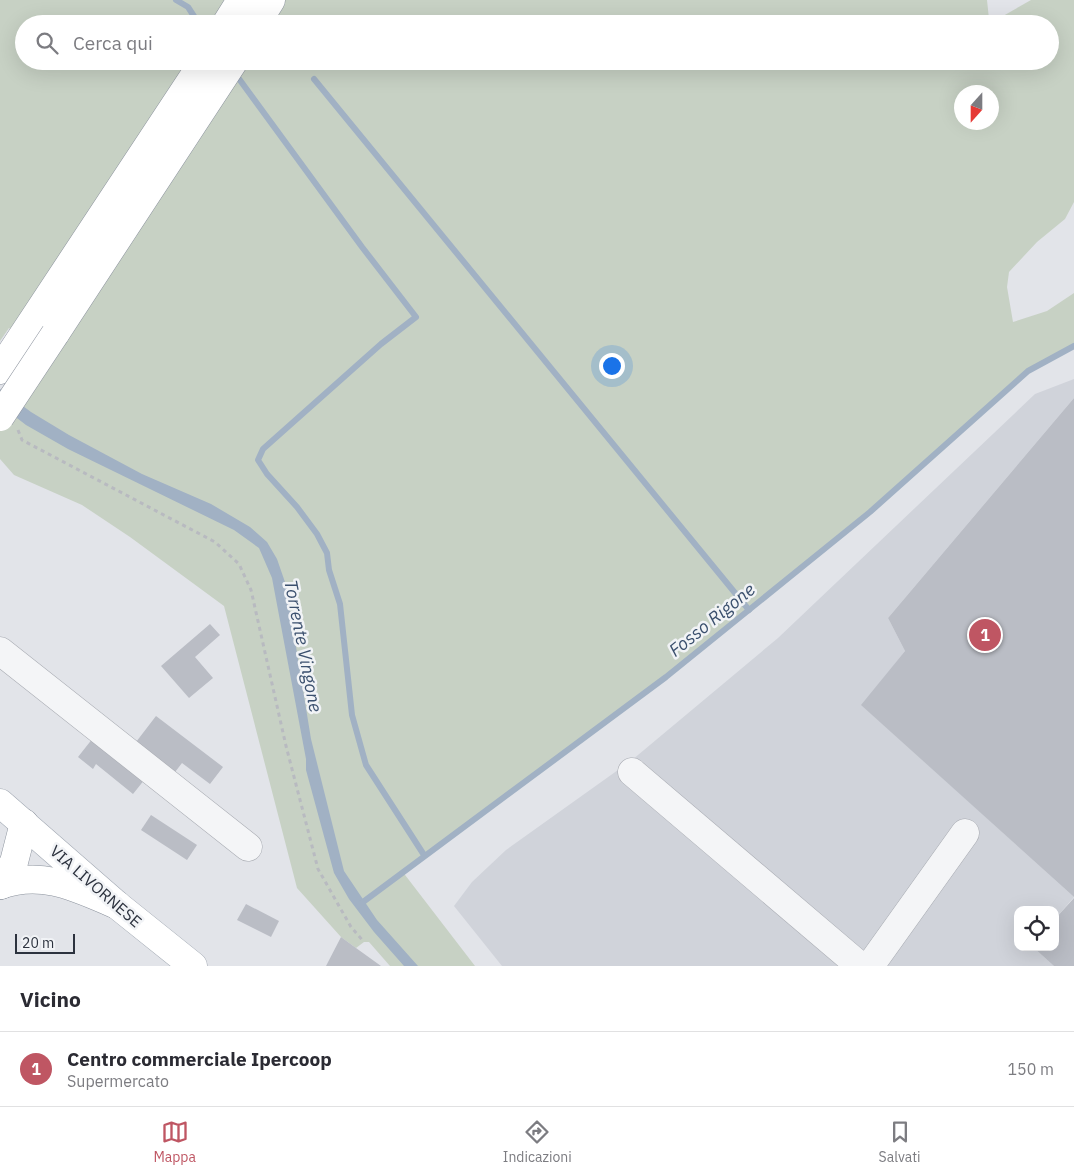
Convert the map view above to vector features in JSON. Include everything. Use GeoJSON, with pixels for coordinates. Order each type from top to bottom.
{"type":"FeatureCollection","features":[{"type":"Feature","properties":{"kind":"main road"},"geometry":{"type":"LineString","coordinates":[[232,15],[241,0]]}},
{"type":"Feature","properties":{"kind":"main road"},"geometry":{"type":"LineString","coordinates":[[262,15],[271,0]]}},
{"type":"Feature","properties":{"kind":"main road"},"geometry":{"type":"LineString","coordinates":[[8,422],[44,327],[199,70]]}},
{"type":"Feature","properties":{"kind":"main road"},"geometry":{"type":"LineString","coordinates":[[0,370],[44,327],[228,70]]}},
{"type":"Feature","properties":{"kind":"main road","name":"VIA LIVORNESE"},"geometry":{"type":"LineString","coordinates":[[0,803],[12,829],[116,905],[193,966]]}},
{"type":"Feature","properties":{"kind":"main road"},"geometry":{"type":"LineString","coordinates":[[0,885],[14,862],[12,829]]}},
{"type":"Feature","properties":{"kind":"main road"},"geometry":{"type":"LineString","coordinates":[[0,885],[23,879],[46,880],[70,885],[116,905]]}},
{"type":"Feature","properties":{"kind":"lane"},"geometry":{"type":"LineString","coordinates":[[0,651],[248,848]]}},
{"type":"Feature","properties":{"kind":"lane"},"geometry":{"type":"LineString","coordinates":[[632,772],[860,966]]}},
{"type":"Feature","properties":{"kind":"lane"},"geometry":{"type":"LineString","coordinates":[[870,966],[966,833]]}},
{"type":"Feature","properties":{"kind":"path"},"geometry":{"type":"LineString","coordinates":[[8,422],[22,440],[216,542],[239,564],[251,590],[286,746],[318,869],[351,927],[364,942]]}},
{"type":"Feature","properties":{"kind":"shaded area"},"geometry":{"type":"Polygon","coordinates":[[[0,0],[241,0],[232,15],[15,15],[15,70],[198,70],[21,339],[9,328],[0,341],[0,0]]]}},
{"type":"Feature","properties":{"kind":"shaded area"},"geometry":{"type":"Polygon","coordinates":[[[271,0],[987,0],[989,15],[262,15],[271,0]]]}},
{"type":"Feature","properties":{"kind":"shaded area"},"geometry":{"type":"Polygon","coordinates":[[[1031,0],[1074,0],[1074,202],[1065,219],[1037,242],[1009,272],[1007,287],[1013,322],[1047,311],[1074,293],[1074,346],[1028,371],[870,512],[666,677],[402,871],[475,966],[390,966],[369,942],[364,942],[356,948],[341,937],[297,888],[224,606],[130,537],[82,505],[14,475],[0,459],[0,417],[228,70],[1059,70],[1059,15],[1005,15],[1031,0]]]}},
{"type":"Feature","properties":{"kind":"shaded area"},"geometry":{"type":"Polygon","coordinates":[[[1074,379],[1074,398],[888,618],[905,651],[862,705],[1074,897],[1059,914],[1059,906],[1014,906],[1014,951],[1037,951],[1054,966],[502,966],[454,906],[472,882],[506,850],[632,760],[778,638],[1035,394],[1074,379]]]}},
{"type":"Feature","properties":{"kind":"water"},"geometry":{"type":"Polygon","coordinates":[[[0,389],[31,412],[69,435],[142,474],[211,504],[250,527],[267,542],[277,559],[286,585],[311,739],[344,871],[377,920],[418,966],[404,966],[374,932],[349,899],[334,873],[306,770],[306,759],[272,578],[259,548],[234,530],[68,449],[26,425],[0,405],[0,389]]]}},
{"type":"Feature","properties":{"kind":"building"},"geometry":{"type":"Polygon","coordinates":[[[1074,398],[1074,897],[861,705],[905,651],[888,618],[1074,398]]]}},
{"type":"Feature","properties":{"kind":"building"},"geometry":{"type":"Polygon","coordinates":[[[210,624],[220,635],[195,657],[213,678],[189,698],[161,666],[210,624]]]}},
{"type":"Feature","properties":{"kind":"building"},"geometry":{"type":"Polygon","coordinates":[[[156,716],[223,767],[210,784],[182,763],[172,776],[133,746],[156,716]]]}},
{"type":"Feature","properties":{"kind":"building"},"geometry":{"type":"Polygon","coordinates":[[[93,738],[145,779],[133,794],[96,764],[93,769],[78,757],[93,738]]]}},
{"type":"Feature","properties":{"kind":"building"},"geometry":{"type":"Polygon","coordinates":[[[151,815],[197,845],[187,860],[141,830],[151,815]]]}},
{"type":"Feature","properties":{"kind":"building"},"geometry":{"type":"Polygon","coordinates":[[[1074,898],[1074,966],[1054,966],[1037,951],[1059,951],[1059,915],[1074,898]]]}},
{"type":"Feature","properties":{"kind":"building"},"geometry":{"type":"Polygon","coordinates":[[[246,904],[279,921],[271,937],[237,920],[246,904]]]}},
{"type":"Feature","properties":{"kind":"building"},"geometry":{"type":"Polygon","coordinates":[[[341,937],[356,948],[381,966],[326,966],[341,937]]]}},
{"type":"Feature","properties":{"kind":"waterway"},"geometry":{"type":"LineString","coordinates":[[176,0],[188,7],[193,15]]}},
{"type":"Feature","properties":{"kind":"waterway"},"geometry":{"type":"LineString","coordinates":[[234,72],[362,247],[416,317],[381,344],[263,449],[258,460],[267,474],[297,507],[317,534],[327,553],[329,570],[340,604],[352,715],[366,765],[424,855]]}},
{"type":"Feature","properties":{"kind":"waterway"},"geometry":{"type":"LineString","coordinates":[[314,79],[749,610]]}},
{"type":"Feature","properties":{"kind":"waterway","name":"Fosso Rigone"},"geometry":{"type":"LineString","coordinates":[[359,905],[666,677],[870,512],[1028,371],[1074,346]]}},
{"type":"Feature","properties":{"kind":"place","name":"Centro commerciale Ipercoop"},"geometry":{"type":"Point","coordinates":[985,635]}},
{"type":"Feature","properties":{"kind":"water label","name":"Torrente Vingone"},"geometry":{"type":"Point","coordinates":[303,646]}}]}
